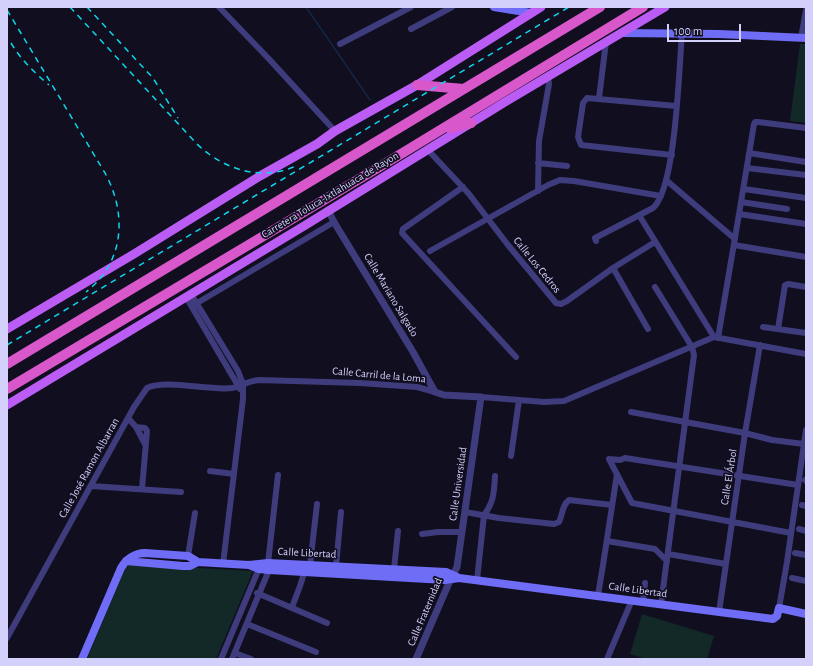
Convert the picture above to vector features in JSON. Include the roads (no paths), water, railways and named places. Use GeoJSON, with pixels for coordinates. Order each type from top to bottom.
{"type":"FeatureCollection","features":[{"type":"Feature","properties":{"kind":"highway","name":"Carretera Toluca-Ixtlahuaca de Rayon"},"geometry":{"type":"LineString","coordinates":[[7,364],[600,7]]}},
{"type":"Feature","properties":{"kind":"highway","name":"Carretera Toluca-Ixtlahuaca de Rayon"},"geometry":{"type":"LineString","coordinates":[[7,389],[643,7]]}},
{"type":"Feature","properties":{"kind":"highway"},"geometry":{"type":"LineString","coordinates":[[417,85],[464,89]]}},
{"type":"Feature","properties":{"kind":"highway"},"geometry":{"type":"LineString","coordinates":[[439,130],[471,123]]}},
{"type":"Feature","properties":{"kind":"main road"},"geometry":{"type":"LineString","coordinates":[[494,7],[531,14]]}},
{"type":"Feature","properties":{"kind":"main road"},"geometry":{"type":"LineString","coordinates":[[7,329],[134,254],[260,176],[318,144],[335,131],[417,85],[541,7]]}},
{"type":"Feature","properties":{"kind":"main road","name":"Carretera Toluca-Ixtlahuaca de Rayon"},"geometry":{"type":"LineString","coordinates":[[7,405],[665,7]]}},
{"type":"Feature","properties":{"kind":"main road"},"geometry":{"type":"LineString","coordinates":[[621,33],[682,33],[804,38]]}},
{"type":"Feature","properties":{"kind":"main road","name":"Calle Libertad"},"geometry":{"type":"LineString","coordinates":[[126,561],[138,553],[142,553],[188,556],[198,562],[264,566],[304,572],[445,580],[454,576]]}},
{"type":"Feature","properties":{"kind":"main road"},"geometry":{"type":"LineString","coordinates":[[82,659],[121,568],[126,561]]}},
{"type":"Feature","properties":{"kind":"main road","name":"Calle Libertad"},"geometry":{"type":"LineString","coordinates":[[126,561],[183,566],[190,566],[198,562]]}},
{"type":"Feature","properties":{"kind":"main road","name":"Calle Libertad"},"geometry":{"type":"LineString","coordinates":[[264,566],[310,564],[446,572],[454,576],[477,580],[773,619],[777,616],[779,608]]}},
{"type":"Feature","properties":{"kind":"main road"},"geometry":{"type":"LineString","coordinates":[[779,608],[806,614]]}},
{"type":"Feature","properties":{"kind":"street"},"geometry":{"type":"LineString","coordinates":[[219,7],[335,131]]}},
{"type":"Feature","properties":{"kind":"street"},"geometry":{"type":"LineString","coordinates":[[340,44],[411,7]]}},
{"type":"Feature","properties":{"kind":"street"},"geometry":{"type":"LineString","coordinates":[[411,30],[452,7]]}},
{"type":"Feature","properties":{"kind":"street"},"geometry":{"type":"LineString","coordinates":[[804,38],[806,10]]}},
{"type":"Feature","properties":{"kind":"street"},"geometry":{"type":"LineString","coordinates":[[596,241],[596,236],[656,206],[661,196],[672,154],[682,33]]}},
{"type":"Feature","properties":{"kind":"street"},"geometry":{"type":"LineString","coordinates":[[599,98],[606,42]]}},
{"type":"Feature","properties":{"kind":"street"},"geometry":{"type":"LineString","coordinates":[[538,190],[540,134],[548,77]]}},
{"type":"Feature","properties":{"kind":"street"},"geometry":{"type":"LineString","coordinates":[[672,154],[585,145],[580,143],[578,137],[585,98],[599,98],[676,106]]}},
{"type":"Feature","properties":{"kind":"street"},"geometry":{"type":"LineString","coordinates":[[716,337],[740,214],[755,122],[806,128]]}},
{"type":"Feature","properties":{"kind":"street","name":"Calle Los Cedros"},"geometry":{"type":"LineString","coordinates":[[428,150],[462,185],[528,270],[556,303],[562,304],[567,301],[613,268],[655,242]]}},
{"type":"Feature","properties":{"kind":"street"},"geometry":{"type":"LineString","coordinates":[[749,153],[806,162]]}},
{"type":"Feature","properties":{"kind":"street"},"geometry":{"type":"LineString","coordinates":[[538,163],[567,166]]}},
{"type":"Feature","properties":{"kind":"street"},"geometry":{"type":"LineString","coordinates":[[747,168],[806,175]]}},
{"type":"Feature","properties":{"kind":"street"},"geometry":{"type":"LineString","coordinates":[[430,251],[554,182],[565,180],[661,196]]}},
{"type":"Feature","properties":{"kind":"street"},"geometry":{"type":"LineString","coordinates":[[666,180],[734,242],[806,257]]}},
{"type":"Feature","properties":{"kind":"street"},"geometry":{"type":"LineString","coordinates":[[462,185],[403,229],[402,233],[516,357]]}},
{"type":"Feature","properties":{"kind":"street"},"geometry":{"type":"LineString","coordinates":[[744,189],[806,198]]}},
{"type":"Feature","properties":{"kind":"street"},"geometry":{"type":"LineString","coordinates":[[741,202],[787,209]]}},
{"type":"Feature","properties":{"kind":"street","name":"Calle Mariano Salgado"},"geometry":{"type":"LineString","coordinates":[[328,210],[413,352],[435,392]]}},
{"type":"Feature","properties":{"kind":"street"},"geometry":{"type":"LineString","coordinates":[[740,214],[806,224]]}},
{"type":"Feature","properties":{"kind":"street"},"geometry":{"type":"LineString","coordinates":[[639,215],[716,337],[806,354]]}},
{"type":"Feature","properties":{"kind":"street"},"geometry":{"type":"LineString","coordinates":[[194,305],[334,222]]}},
{"type":"Feature","properties":{"kind":"street"},"geometry":{"type":"LineString","coordinates":[[249,259],[254,269]]}},
{"type":"Feature","properties":{"kind":"street"},"geometry":{"type":"LineString","coordinates":[[613,268],[648,329]]}},
{"type":"Feature","properties":{"kind":"street"},"geometry":{"type":"LineString","coordinates":[[778,329],[784,288],[786,284],[806,287]]}},
{"type":"Feature","properties":{"kind":"street"},"geometry":{"type":"LineString","coordinates":[[655,287],[692,347],[694,356],[661,604]]}},
{"type":"Feature","properties":{"kind":"street"},"geometry":{"type":"LineString","coordinates":[[188,296],[241,385],[243,394],[222,564]]}},
{"type":"Feature","properties":{"kind":"street"},"geometry":{"type":"LineString","coordinates":[[763,327],[806,333]]}},
{"type":"Feature","properties":{"kind":"street","name":"Calle Carril de la Loma"},"geometry":{"type":"LineString","coordinates":[[241,385],[249,381],[258,380],[417,387],[444,395],[560,402],[573,399],[716,337]]}},
{"type":"Feature","properties":{"kind":"street","name":"Calle El Árbol"},"geometry":{"type":"LineString","coordinates":[[718,612],[760,345]]}},
{"type":"Feature","properties":{"kind":"street","name":"Calle José Ramon Albarran"},"geometry":{"type":"LineString","coordinates":[[7,638],[142,394],[149,387],[161,385],[231,388],[241,385]]}},
{"type":"Feature","properties":{"kind":"street","name":"Calle Universidad"},"geometry":{"type":"LineString","coordinates":[[454,576],[457,567],[481,397]]}},
{"type":"Feature","properties":{"kind":"street"},"geometry":{"type":"LineString","coordinates":[[511,456],[519,400]]}},
{"type":"Feature","properties":{"kind":"street"},"geometry":{"type":"LineString","coordinates":[[631,412],[745,433],[772,440],[804,444]]}},
{"type":"Feature","properties":{"kind":"street"},"geometry":{"type":"LineString","coordinates":[[128,418],[136,427],[146,429],[142,489]]}},
{"type":"Feature","properties":{"kind":"street"},"geometry":{"type":"LineString","coordinates":[[779,608],[806,430]]}},
{"type":"Feature","properties":{"kind":"street"},"geometry":{"type":"LineString","coordinates":[[791,533],[632,503],[609,459],[620,460],[625,458],[798,485]]}},
{"type":"Feature","properties":{"kind":"street"},"geometry":{"type":"LineString","coordinates":[[210,471],[234,474]]}},
{"type":"Feature","properties":{"kind":"street"},"geometry":{"type":"LineString","coordinates":[[598,595],[617,474]]}},
{"type":"Feature","properties":{"kind":"street"},"geometry":{"type":"LineString","coordinates":[[232,659],[259,594],[278,475]]}},
{"type":"Feature","properties":{"kind":"street"},"geometry":{"type":"LineString","coordinates":[[477,580],[484,515],[490,507],[493,499],[495,476]]}},
{"type":"Feature","properties":{"kind":"street"},"geometry":{"type":"LineString","coordinates":[[91,486],[181,492]]}},
{"type":"Feature","properties":{"kind":"street"},"geometry":{"type":"LineString","coordinates":[[465,512],[555,524],[559,522],[564,506],[569,500],[612,505]]}},
{"type":"Feature","properties":{"kind":"street"},"geometry":{"type":"LineString","coordinates":[[310,564],[317,504]]}},
{"type":"Feature","properties":{"kind":"street"},"geometry":{"type":"LineString","coordinates":[[336,566],[341,512]]}},
{"type":"Feature","properties":{"kind":"street"},"geometry":{"type":"LineString","coordinates":[[188,556],[194,514]]}},
{"type":"Feature","properties":{"kind":"street"},"geometry":{"type":"LineString","coordinates":[[799,529],[806,531]]}},
{"type":"Feature","properties":{"kind":"street"},"geometry":{"type":"LineString","coordinates":[[394,569],[398,531]]}},
{"type":"Feature","properties":{"kind":"street"},"geometry":{"type":"LineString","coordinates":[[422,534],[462,532]]}},
{"type":"Feature","properties":{"kind":"street"},"geometry":{"type":"LineString","coordinates":[[607,541],[656,549],[667,561]]}},
{"type":"Feature","properties":{"kind":"street"},"geometry":{"type":"LineString","coordinates":[[796,553],[806,555]]}},
{"type":"Feature","properties":{"kind":"street"},"geometry":{"type":"LineString","coordinates":[[668,554],[726,564]]}},
{"type":"Feature","properties":{"kind":"street"},"geometry":{"type":"LineString","coordinates":[[221,659],[251,589],[264,566]]}},
{"type":"Feature","properties":{"kind":"street"},"geometry":{"type":"LineString","coordinates":[[292,608],[304,572]]}},
{"type":"Feature","properties":{"kind":"street","name":"Calle Fraternidad"},"geometry":{"type":"LineString","coordinates":[[416,659],[454,576]]}},
{"type":"Feature","properties":{"kind":"street"},"geometry":{"type":"LineString","coordinates":[[792,578],[806,581]]}},
{"type":"Feature","properties":{"kind":"street"},"geometry":{"type":"LineString","coordinates":[[643,602],[645,583]]}},
{"type":"Feature","properties":{"kind":"street"},"geometry":{"type":"LineString","coordinates":[[251,589],[259,594],[327,623]]}},
{"type":"Feature","properties":{"kind":"street"},"geometry":{"type":"LineString","coordinates":[[607,659],[632,600]]}},
{"type":"Feature","properties":{"kind":"street"},"geometry":{"type":"LineString","coordinates":[[247,624],[316,652]]}},
{"type":"Feature","properties":{"kind":"street"},"geometry":{"type":"LineString","coordinates":[[235,653],[251,659]]}},
{"type":"Feature","properties":{"kind":"waterway"},"geometry":{"type":"LineString","coordinates":[[306,7],[370,100]]}},
{"type":"Feature","properties":{"kind":"railway"},"geometry":{"type":"LineString","coordinates":[[70,7],[206,152],[230,166],[256,173],[283,171],[296,166]]}},
{"type":"Feature","properties":{"kind":"railway"},"geometry":{"type":"LineString","coordinates":[[87,7],[153,78],[178,118]]}},
{"type":"Feature","properties":{"kind":"railway"},"geometry":{"type":"LineString","coordinates":[[7,345],[569,7]]}},
{"type":"Feature","properties":{"kind":"railway"},"geometry":{"type":"LineString","coordinates":[[7,10],[105,173],[117,204],[119,220],[115,252],[109,266],[99,280],[86,292]]}},
{"type":"Feature","properties":{"kind":"railway"},"geometry":{"type":"LineString","coordinates":[[11,43],[28,66],[49,85]]}}]}
